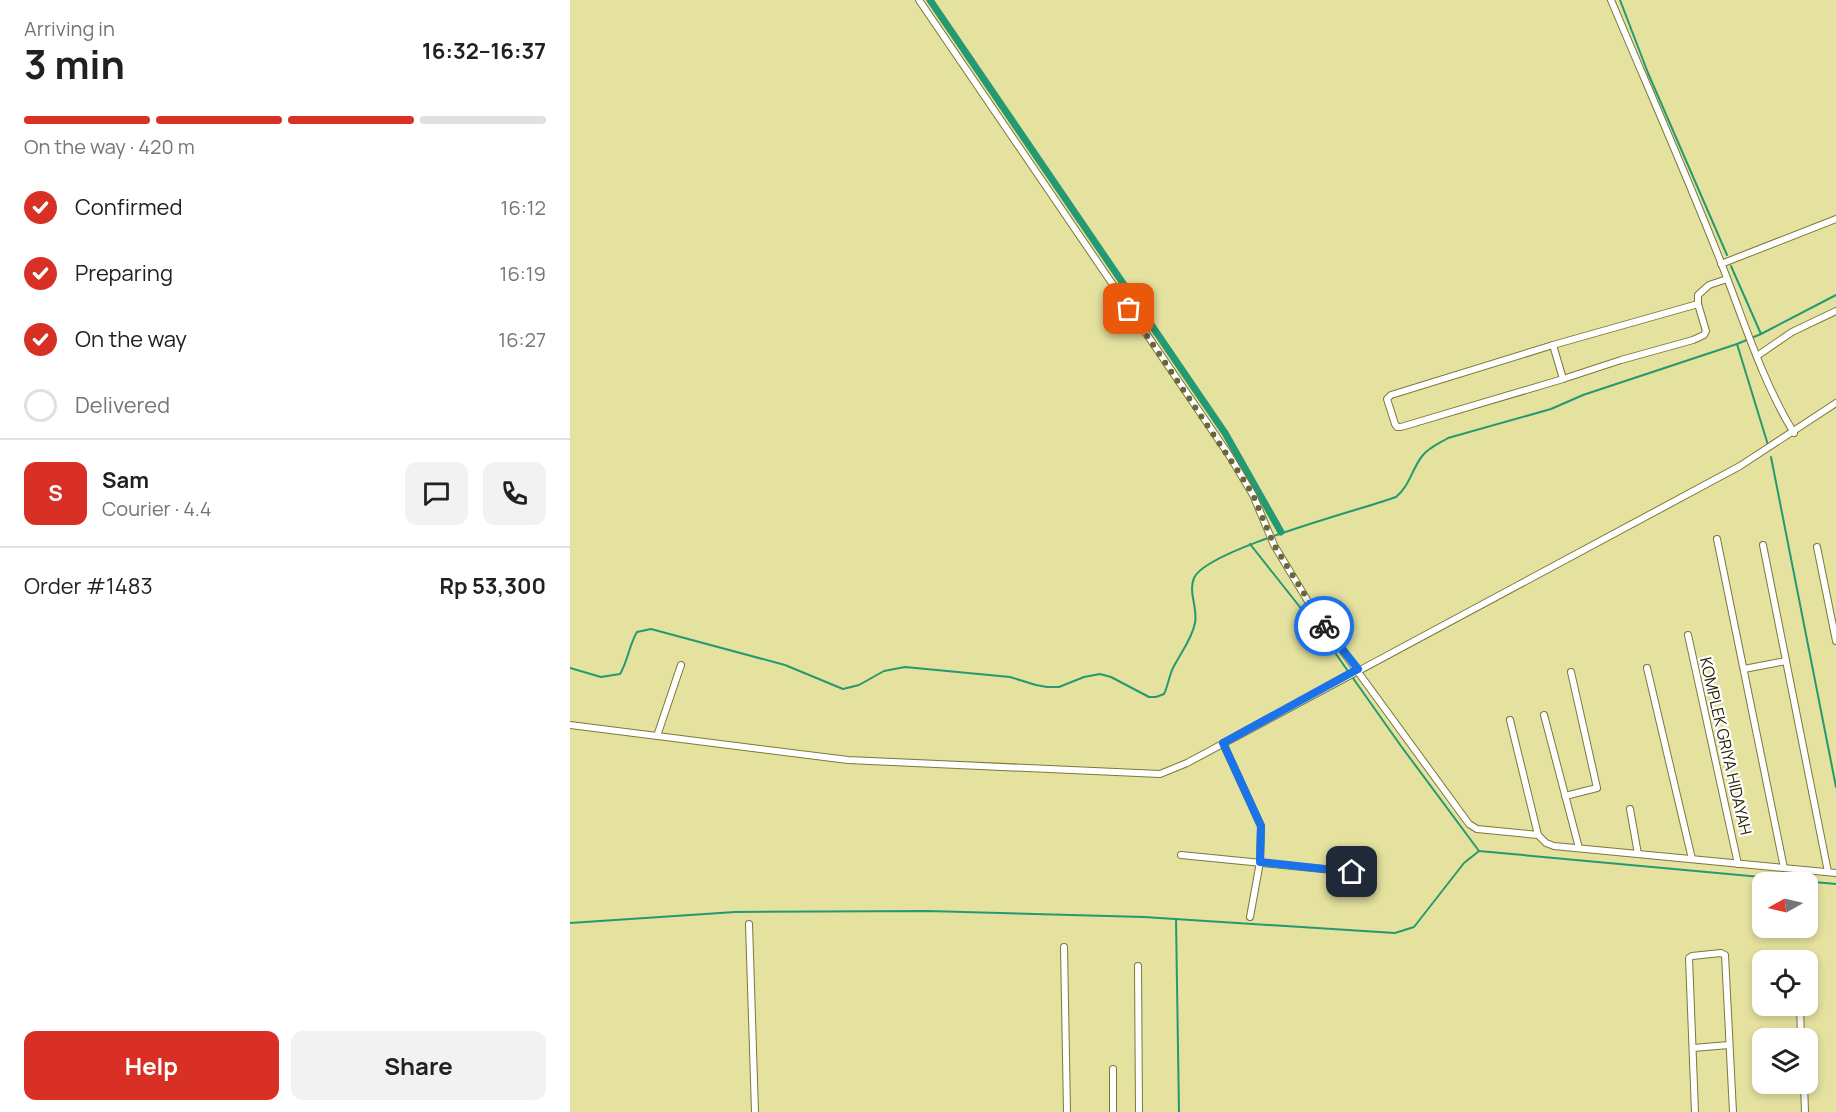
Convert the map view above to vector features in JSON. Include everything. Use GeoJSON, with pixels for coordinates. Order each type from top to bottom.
{"type":"FeatureCollection","features":[{"type":"Feature","properties":{"kind":"street"},"geometry":{"type":"LineString","coordinates":[[919,0],[1229,455],[1253,495],[1274,545],[1315,613],[1356,671],[1472,826],[1477,829],[1538,835]]}},
{"type":"Feature","properties":{"kind":"street"},"geometry":{"type":"LineString","coordinates":[[1611,0],[1662,118],[1745,329],[1782,414],[1794,433]]}},
{"type":"Feature","properties":{"kind":"street"},"geometry":{"type":"LineString","coordinates":[[1721,264],[1836,219]]}},
{"type":"Feature","properties":{"kind":"street"},"geometry":{"type":"LineString","coordinates":[[1698,304],[1553,345],[1388,397],[1395,424],[1397,428],[1401,427],[1693,340],[1704,335],[1706,325],[1698,304],[1698,295],[1703,289],[1727,279]]}},
{"type":"Feature","properties":{"kind":"street"},"geometry":{"type":"LineString","coordinates":[[1757,356],[1792,332],[1836,311]]}},
{"type":"Feature","properties":{"kind":"street"},"geometry":{"type":"LineString","coordinates":[[1553,345],[1563,379]]}},
{"type":"Feature","properties":{"kind":"street"},"geometry":{"type":"LineString","coordinates":[[570,725],[848,760],[1156,774],[1170,771],[1730,472],[1794,433],[1836,403]]}},
{"type":"Feature","properties":{"kind":"street"},"geometry":{"type":"LineString","coordinates":[[1717,539],[1784,868]]}},
{"type":"Feature","properties":{"kind":"street"},"geometry":{"type":"LineString","coordinates":[[1763,545],[1828,872]]}},
{"type":"Feature","properties":{"kind":"street"},"geometry":{"type":"LineString","coordinates":[[1817,547],[1836,641]]}},
{"type":"Feature","properties":{"kind":"street","name":"KOMPLEK GRIYA HIDAYAH"},"geometry":{"type":"LineString","coordinates":[[1688,635],[1738,864]]}},
{"type":"Feature","properties":{"kind":"street"},"geometry":{"type":"LineString","coordinates":[[1744,669],[1786,661]]}},
{"type":"Feature","properties":{"kind":"street"},"geometry":{"type":"LineString","coordinates":[[657,736],[681,664]]}},
{"type":"Feature","properties":{"kind":"street"},"geometry":{"type":"LineString","coordinates":[[1647,668],[1692,859]]}},
{"type":"Feature","properties":{"kind":"street"},"geometry":{"type":"LineString","coordinates":[[1565,796],[1597,788],[1571,672]]}},
{"type":"Feature","properties":{"kind":"street"},"geometry":{"type":"LineString","coordinates":[[1544,715],[1579,848]]}},
{"type":"Feature","properties":{"kind":"street"},"geometry":{"type":"LineString","coordinates":[[1510,720],[1538,835],[1546,843],[1554,846],[1836,873]]}},
{"type":"Feature","properties":{"kind":"street"},"geometry":{"type":"LineString","coordinates":[[1223,743],[1261,826],[1260,862],[1250,917]]}},
{"type":"Feature","properties":{"kind":"street"},"geometry":{"type":"LineString","coordinates":[[1630,809],[1638,854]]}},
{"type":"Feature","properties":{"kind":"street"},"geometry":{"type":"LineString","coordinates":[[1181,855],[1352,872]]}},
{"type":"Feature","properties":{"kind":"street"},"geometry":{"type":"LineString","coordinates":[[749,924],[755,1112]]}},
{"type":"Feature","properties":{"kind":"street"},"geometry":{"type":"LineString","coordinates":[[1064,947],[1067,1112]]}},
{"type":"Feature","properties":{"kind":"street"},"geometry":{"type":"LineString","coordinates":[[1695,1112],[1689,958],[1720,953],[1725,955],[1733,1112]]}},
{"type":"Feature","properties":{"kind":"street"},"geometry":{"type":"LineString","coordinates":[[1138,966],[1139,1112]]}},
{"type":"Feature","properties":{"kind":"street"},"geometry":{"type":"LineString","coordinates":[[1693,1048],[1729,1045]]}},
{"type":"Feature","properties":{"kind":"street"},"geometry":{"type":"LineString","coordinates":[[1113,1069],[1113,1112]]}},
{"type":"Feature","properties":{"kind":"street"},"geometry":{"type":"LineString","coordinates":[[1804,1094],[1805,1112]]}},
{"type":"Feature","properties":{"kind":"waterway"},"geometry":{"type":"LineString","coordinates":[[930,0],[1225,433],[1281,532]]}},
{"type":"Feature","properties":{"kind":"waterway"},"geometry":{"type":"LineString","coordinates":[[1620,0],[1648,73],[1727,255]]}},
{"type":"Feature","properties":{"kind":"waterway"},"geometry":{"type":"LineString","coordinates":[[1731,266],[1761,334]]}},
{"type":"Feature","properties":{"kind":"waterway"},"geometry":{"type":"LineString","coordinates":[[570,668],[601,677],[620,674],[637,632],[651,629],[785,665],[843,689],[859,685],[884,671],[905,667],[1010,677],[1047,687],[1059,687],[1084,677],[1100,674],[1111,677],[1149,697],[1156,697],[1164,694],[1173,668],[1191,635],[1196,617],[1192,583],[1205,567],[1254,543],[1396,497],[1405,488],[1423,455],[1448,438],[1551,409],[1583,395],[1737,344],[1836,295]]}},
{"type":"Feature","properties":{"kind":"waterway"},"geometry":{"type":"LineString","coordinates":[[1737,344],[1768,445]]}},
{"type":"Feature","properties":{"kind":"waterway"},"geometry":{"type":"LineString","coordinates":[[1771,457],[1836,787]]}},
{"type":"Feature","properties":{"kind":"waterway"},"geometry":{"type":"LineString","coordinates":[[1250,544],[1326,640],[1479,851],[1836,884]]}},
{"type":"Feature","properties":{"kind":"waterway"},"geometry":{"type":"LineString","coordinates":[[570,923],[735,912],[928,911],[1144,917],[1395,933],[1414,927],[1464,863],[1479,851]]}},
{"type":"Feature","properties":{"kind":"waterway"},"geometry":{"type":"LineString","coordinates":[[1176,919],[1179,1112]]}},
{"type":"Feature","properties":{"kind":"way so far"},"geometry":{"type":"LineString","coordinates":[[1129,309],[1229,455],[1253,495],[1274,545],[1324,626]]}},
{"type":"Feature","properties":{"kind":"route"},"geometry":{"type":"LineString","coordinates":[[1324,626],[1358,669],[1223,743],[1261,826],[1260,862],[1352,872]]}}]}
